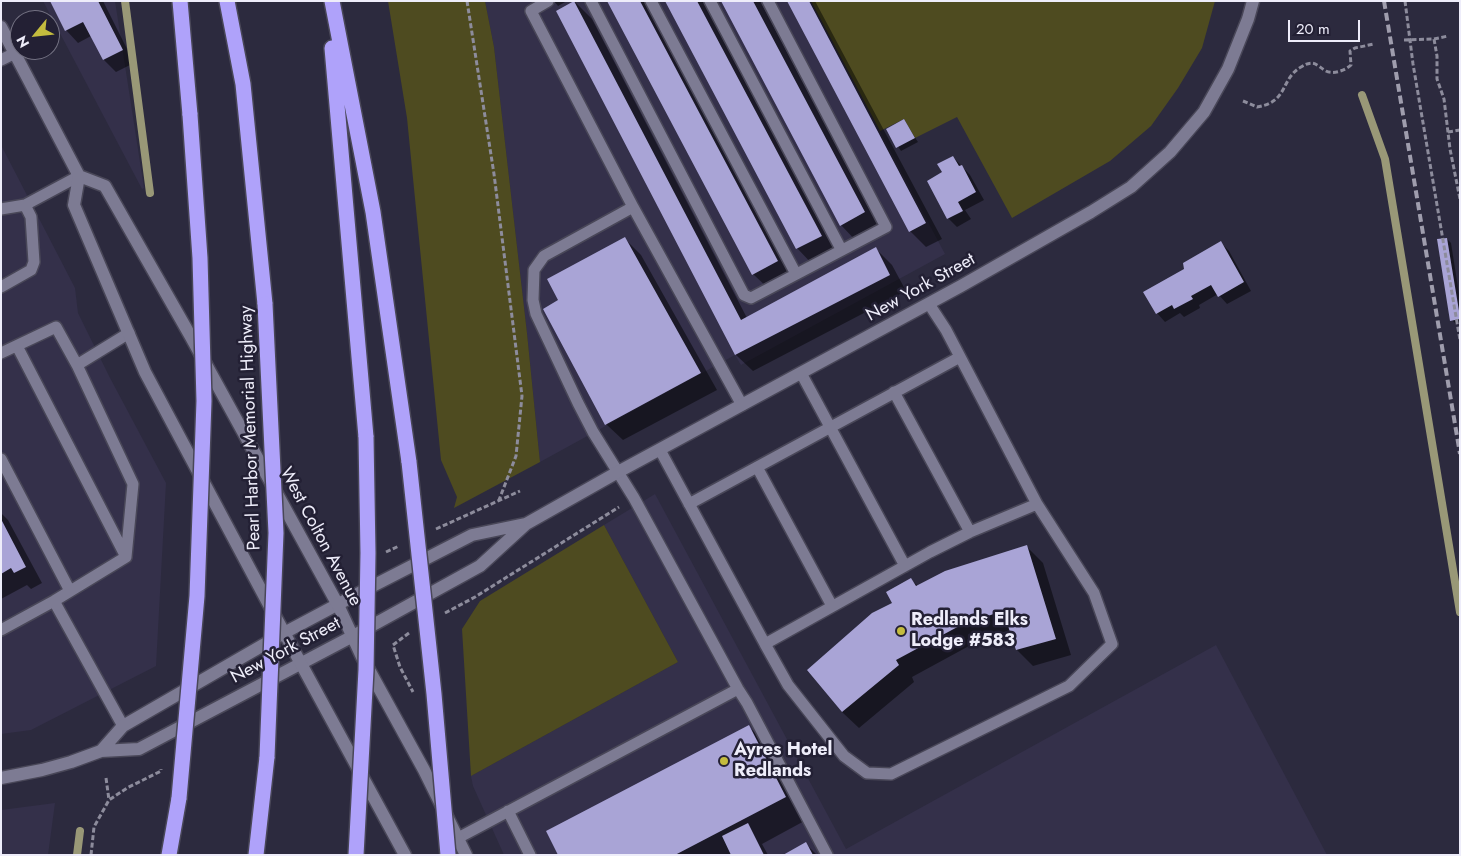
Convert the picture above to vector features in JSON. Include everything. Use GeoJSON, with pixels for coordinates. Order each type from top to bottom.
{"type":"FeatureCollection","features":[{"type":"Feature","properties":{"kind":"highway"},"geometry":{"type":"LineString","coordinates":[[169,855],[179,798],[197,596],[204,401],[200,258],[180,1]]}},
{"type":"Feature","properties":{"kind":"highway","name":"Pearl Harbor Memorial Highway"},"geometry":{"type":"LineString","coordinates":[[227,1],[243,84],[265,304],[276,533],[267,756],[256,855]]}},
{"type":"Feature","properties":{"kind":"highway"},"geometry":{"type":"LineString","coordinates":[[330,1],[366,437],[368,553],[366,670],[356,855]]}},
{"type":"Feature","properties":{"kind":"highway"},"geometry":{"type":"LineString","coordinates":[[330,1],[373,212],[409,462],[434,694],[448,855]]}},
{"type":"Feature","properties":{"kind":"street","name":"New York Street"},"geometry":{"type":"LineString","coordinates":[[1,778],[42,770],[101,751],[139,749],[353,636],[480,566],[526,524],[618,472],[929,304],[1050,236],[1123,192],[1170,152],[1204,112],[1228,69],[1248,19],[1252,1]]}},
{"type":"Feature","properties":{"kind":"street"},"geometry":{"type":"LineString","coordinates":[[1,27],[10,44]]}},
{"type":"Feature","properties":{"kind":"street"},"geometry":{"type":"LineString","coordinates":[[19,60],[79,176],[74,205],[145,372],[284,634],[405,855]]}},
{"type":"Feature","properties":{"kind":"street","name":"West Colton Avenue"},"geometry":{"type":"LineString","coordinates":[[79,176],[105,186],[191,337],[338,605],[362,657],[420,762],[466,855]]}},
{"type":"Feature","properties":{"kind":"street","name":"New York Street"},"geometry":{"type":"LineString","coordinates":[[101,751],[123,726],[338,605],[472,535],[526,524]]}},
{"type":"Feature","properties":{"kind":"lane"},"geometry":{"type":"LineString","coordinates":[[548,1],[531,11],[633,207],[742,405]]}},
{"type":"Feature","properties":{"kind":"lane"},"geometry":{"type":"LineString","coordinates":[[591,1],[744,295],[751,298],[886,227],[768,1]]}},
{"type":"Feature","properties":{"kind":"lane"},"geometry":{"type":"LineString","coordinates":[[652,1],[796,274]]}},
{"type":"Feature","properties":{"kind":"lane"},"geometry":{"type":"LineString","coordinates":[[710,1],[841,250]]}},
{"type":"Feature","properties":{"kind":"lane"},"geometry":{"type":"LineString","coordinates":[[1,209],[25,205],[79,176]]}},
{"type":"Feature","properties":{"kind":"lane"},"geometry":{"type":"LineString","coordinates":[[1,287],[31,270],[34,262],[31,216],[25,205]]}},
{"type":"Feature","properties":{"kind":"lane"},"geometry":{"type":"LineString","coordinates":[[633,207],[544,256],[534,270],[533,300],[536,314],[593,432],[634,498],[747,703],[827,855]]}},
{"type":"Feature","properties":{"kind":"lane"},"geometry":{"type":"LineString","coordinates":[[660,450],[765,644],[794,692],[844,756],[868,773],[891,774],[1069,686],[1112,644],[1094,593],[1037,504],[960,357],[929,304]]}},
{"type":"Feature","properties":{"kind":"lane"},"geometry":{"type":"LineString","coordinates":[[1,353],[56,327],[77,365],[134,484],[126,557]]}},
{"type":"Feature","properties":{"kind":"lane"},"geometry":{"type":"LineString","coordinates":[[77,365],[129,333]]}},
{"type":"Feature","properties":{"kind":"lane"},"geometry":{"type":"LineString","coordinates":[[17,346],[126,557]]}},
{"type":"Feature","properties":{"kind":"lane"},"geometry":{"type":"LineString","coordinates":[[689,504],[960,357]]}},
{"type":"Feature","properties":{"kind":"lane"},"geometry":{"type":"LineString","coordinates":[[800,373],[905,566]]}},
{"type":"Feature","properties":{"kind":"lane"},"geometry":{"type":"LineString","coordinates":[[894,392],[970,532]]}},
{"type":"Feature","properties":{"kind":"lane"},"geometry":{"type":"LineString","coordinates":[[1,459],[70,591]]}},
{"type":"Feature","properties":{"kind":"lane"},"geometry":{"type":"LineString","coordinates":[[757,467],[832,606]]}},
{"type":"Feature","properties":{"kind":"lane"},"geometry":{"type":"LineString","coordinates":[[765,644],[970,532],[1037,504]]}},
{"type":"Feature","properties":{"kind":"lane"},"geometry":{"type":"LineString","coordinates":[[1,630],[54,601],[126,557]]}},
{"type":"Feature","properties":{"kind":"lane"},"geometry":{"type":"LineString","coordinates":[[54,601],[123,726]]}},
{"type":"Feature","properties":{"kind":"lane"},"geometry":{"type":"LineString","coordinates":[[458,838],[738,689]]}},
{"type":"Feature","properties":{"kind":"lane"},"geometry":{"type":"LineString","coordinates":[[508,811],[530,855]]}},
{"type":"Feature","properties":{"kind":"path"},"geometry":{"type":"LineString","coordinates":[[467,1],[494,174],[522,396],[516,456],[499,500]]}},
{"type":"Feature","properties":{"kind":"path"},"geometry":{"type":"LineString","coordinates":[[1405,1],[1413,64],[1460,340]]}},
{"type":"Feature","properties":{"kind":"path"},"geometry":{"type":"LineString","coordinates":[[1404,40],[1434,39],[1448,36]]}},
{"type":"Feature","properties":{"kind":"path"},"geometry":{"type":"LineString","coordinates":[[1434,39],[1437,56],[1437,79],[1444,99],[1460,199]]}},
{"type":"Feature","properties":{"kind":"path"},"geometry":{"type":"LineString","coordinates":[[1243,101],[1257,107],[1274,102],[1294,72],[1302,66],[1312,63],[1318,64],[1326,71],[1331,72],[1347,69],[1351,65],[1350,51],[1374,44]]}},
{"type":"Feature","properties":{"kind":"path"},"geometry":{"type":"LineString","coordinates":[[1448,132],[1460,130]]}},
{"type":"Feature","properties":{"kind":"path"},"geometry":{"type":"LineString","coordinates":[[430,532],[520,490]]}},
{"type":"Feature","properties":{"kind":"path"},"geometry":{"type":"LineString","coordinates":[[443,614],[475,597],[634,498]]}},
{"type":"Feature","properties":{"kind":"path"},"geometry":{"type":"LineString","coordinates":[[378,556],[404,544]]}},
{"type":"Feature","properties":{"kind":"path"},"geometry":{"type":"LineString","coordinates":[[412,631],[394,645],[400,667],[417,700]]}},
{"type":"Feature","properties":{"kind":"path"},"geometry":{"type":"LineString","coordinates":[[91,855],[94,827],[109,800],[127,788],[161,771],[163,764]]}},
{"type":"Feature","properties":{"kind":"path"},"geometry":{"type":"LineString","coordinates":[[106,778],[109,800]]}},
{"type":"Feature","properties":{"kind":"shaded area"},"geometry":{"type":"Polygon","coordinates":[[[43,1],[115,1],[144,188],[142,189],[60,33],[60,10],[48,10],[43,1]]]}},
{"type":"Feature","properties":{"kind":"shaded area"},"geometry":{"type":"Polygon","coordinates":[[[388,1],[485,1],[494,47],[540,462],[454,508],[457,497],[441,460],[407,118],[388,1]]]}},
{"type":"Feature","properties":{"kind":"shaded area"},"geometry":{"type":"Polygon","coordinates":[[[485,1],[811,1],[945,254],[741,365],[735,355],[540,462],[494,47],[485,1]]]}},
{"type":"Feature","properties":{"kind":"shaded area"},"geometry":{"type":"Polygon","coordinates":[[[811,1],[1215,1],[1202,48],[1178,88],[1151,126],[1110,161],[1012,218],[957,117],[915,138],[904,119],[880,131],[811,1]]]}},
{"type":"Feature","properties":{"kind":"shaded area"},"geometry":{"type":"Polygon","coordinates":[[[1,145],[75,288],[78,313],[166,483],[156,666],[31,730],[1,734],[1,145]]]}},
{"type":"Feature","properties":{"kind":"shaded area"},"geometry":{"type":"Polygon","coordinates":[[[655,494],[846,849],[1216,645],[1327,855],[504,855],[473,786],[471,776],[678,662],[604,525],[655,494]]]}},
{"type":"Feature","properties":{"kind":"shaded area"},"geometry":{"type":"Polygon","coordinates":[[[604,525],[678,662],[471,776],[462,629],[480,601],[604,525]]]}},
{"type":"Feature","properties":{"kind":"shaded area"},"geometry":{"type":"Polygon","coordinates":[[[55,803],[48,855],[1,855],[1,810],[55,803]]]}},
{"type":"Feature","properties":{"kind":"building"},"geometry":{"type":"Polygon","coordinates":[[[50,1],[98,1],[123,50],[103,60],[83,22],[65,31],[60,21],[60,10],[54,10],[50,1]]]}},
{"type":"Feature","properties":{"kind":"building"},"geometry":{"type":"Polygon","coordinates":[[[574,1],[741,320],[876,247],[890,275],[735,355],[556,11],[574,1]]]}},
{"type":"Feature","properties":{"kind":"building"},"geometry":{"type":"Polygon","coordinates":[[[607,1],[640,1],[778,261],[752,275],[607,1]]]}},
{"type":"Feature","properties":{"kind":"building"},"geometry":{"type":"Polygon","coordinates":[[[665,1],[697,1],[822,236],[796,249],[665,1]]]}},
{"type":"Feature","properties":{"kind":"building"},"geometry":{"type":"Polygon","coordinates":[[[721,1],[753,1],[865,212],[840,226],[721,1]]]}},
{"type":"Feature","properties":{"kind":"building"},"geometry":{"type":"Polygon","coordinates":[[[787,1],[809,1],[926,223],[909,232],[787,1]]]}},
{"type":"Feature","properties":{"kind":"building"},"geometry":{"type":"Polygon","coordinates":[[[904,119],[915,138],[896,148],[886,129],[904,119]]]}},
{"type":"Feature","properties":{"kind":"building"},"geometry":{"type":"Polygon","coordinates":[[[953,156],[959,166],[962,165],[976,192],[958,202],[963,211],[947,219],[927,181],[942,172],[937,164],[953,156]]]}},
{"type":"Feature","properties":{"kind":"building"},"geometry":{"type":"Polygon","coordinates":[[[625,237],[701,373],[605,425],[543,309],[558,300],[547,279],[625,237]]]}},
{"type":"Feature","properties":{"kind":"building"},"geometry":{"type":"Polygon","coordinates":[[[1447,238],[1460,317],[1460,319],[1450,321],[1437,239],[1447,238]]]}},
{"type":"Feature","properties":{"kind":"building"},"geometry":{"type":"Polygon","coordinates":[[[1221,241],[1244,282],[1218,297],[1211,285],[1191,296],[1193,299],[1174,309],[1172,305],[1156,314],[1143,292],[1184,269],[1183,263],[1221,241]]]}},
{"type":"Feature","properties":{"kind":"building"},"geometry":{"type":"Polygon","coordinates":[[[1,519],[26,567],[14,573],[11,568],[1,574],[1,519]]]}},
{"type":"Feature","properties":{"kind":"building","name":"Redlands Elks Lodge #583"},"geometry":{"type":"Polygon","coordinates":[[[1027,545],[1056,639],[1016,650],[1003,611],[963,624],[896,660],[899,665],[842,712],[807,670],[872,613],[892,603],[886,592],[911,578],[916,586],[945,571],[1027,545]]]}},
{"type":"Feature","properties":{"kind":"building","name":"Ayres Hotel Redlands"},"geometry":{"type":"Polygon","coordinates":[[[749,725],[786,797],[675,855],[558,855],[546,831],[749,725]]]}},
{"type":"Feature","properties":{"kind":"building"},"geometry":{"type":"Polygon","coordinates":[[[748,823],[764,855],[731,855],[722,836],[748,823]]]}},
{"type":"Feature","properties":{"kind":"building"},"geometry":{"type":"Polygon","coordinates":[[[806,842],[813,855],[783,855],[806,842]]]}},
{"type":"Feature","properties":{"kind":"waterway"},"geometry":{"type":"LineString","coordinates":[[125,1],[150,193]]}},
{"type":"Feature","properties":{"kind":"waterway"},"geometry":{"type":"LineString","coordinates":[[1362,95],[1385,159],[1460,612]]}},
{"type":"Feature","properties":{"kind":"waterway"},"geometry":{"type":"LineString","coordinates":[[77,855],[80,831]]}},
{"type":"Feature","properties":{"kind":"railway"},"geometry":{"type":"LineString","coordinates":[[1384,1],[1460,454]]}},
{"type":"Feature","properties":{"kind":"place","name":"Redlands Elks Lodge #583"},"geometry":{"type":"Point","coordinates":[901,631]}},
{"type":"Feature","properties":{"kind":"place","name":"Ayres Hotel Redlands"},"geometry":{"type":"Point","coordinates":[724,761]}}]}
